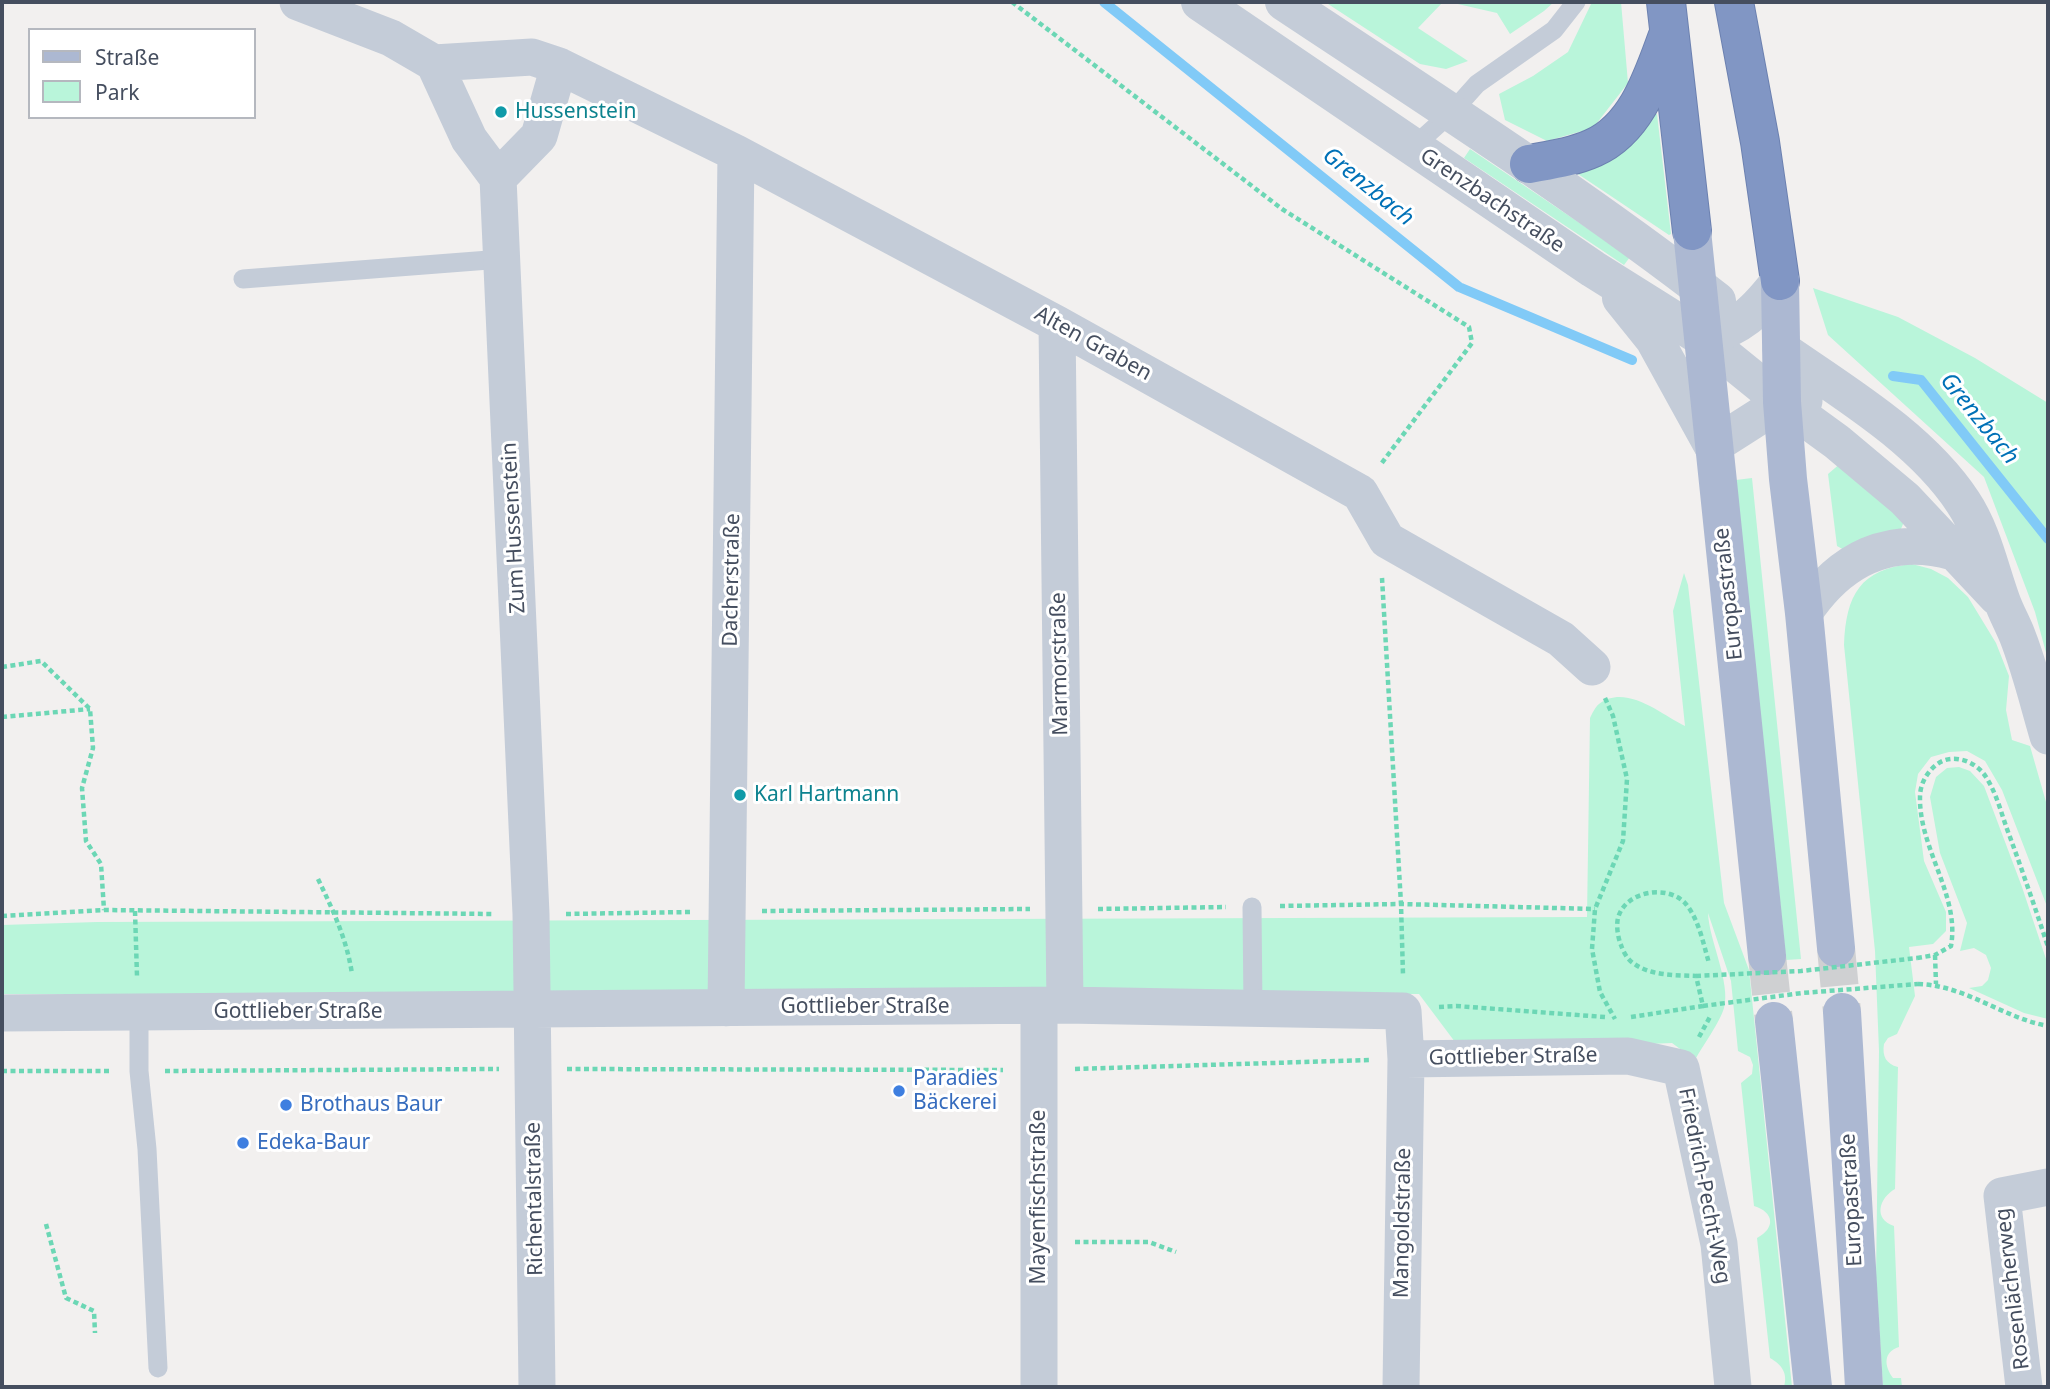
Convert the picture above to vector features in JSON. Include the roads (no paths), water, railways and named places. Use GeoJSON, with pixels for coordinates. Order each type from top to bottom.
{"type":"FeatureCollection","features":[{"type":"Feature","properties":{"kind":"highway"},"geometry":{"type":"LineString","coordinates":[[1734,2],[1760,142],[1780,281]]}},
{"type":"Feature","properties":{"kind":"highway"},"geometry":{"type":"LineString","coordinates":[[1529,164],[1570,156],[1593,148],[1620,130],[1641,100],[1668,17]]}},
{"type":"Feature","properties":{"kind":"highway"},"geometry":{"type":"LineString","coordinates":[[1668,17],[1692,231]]}},
{"type":"Feature","properties":{"kind":"main road","name":"Europastraße"},"geometry":{"type":"LineString","coordinates":[[1692,231],[1767,956]]}},
{"type":"Feature","properties":{"kind":"main road"},"geometry":{"type":"LineString","coordinates":[[1780,281],[1782,402],[1788,479],[1804,613],[1836,948]]}},
{"type":"Feature","properties":{"kind":"main road","name":"Europastraße"},"geometry":{"type":"LineString","coordinates":[[1842,1012],[1864,1387]]}},
{"type":"Feature","properties":{"kind":"main road"},"geometry":{"type":"LineString","coordinates":[[1774,1021],[1813,1387]]}},
{"type":"Feature","properties":{"kind":"street"},"geometry":{"type":"LineString","coordinates":[[298,2],[391,38],[434,63],[469,139],[498,178],[539,136],[559,66]]}},
{"type":"Feature","properties":{"kind":"street","name":"Grenzbachstraße"},"geometry":{"type":"LineString","coordinates":[[1200,2],[1593,269],[1703,338],[1782,402]]}},
{"type":"Feature","properties":{"kind":"street"},"geometry":{"type":"LineString","coordinates":[[1284,2],[1452,112],[1653,251],[1743,322],[1857,401],[1910,444],[1963,502],[1986,549],[2003,603],[2028,666],[2048,736]]}},
{"type":"Feature","properties":{"kind":"street","name":"Alten Graben"},"geometry":{"type":"LineString","coordinates":[[434,63],[532,57],[559,66],[736,153],[1057,324],[1360,493],[1387,540],[1561,639],[1592,667]]}},
{"type":"Feature","properties":{"kind":"street","name":"Dacherstraße"},"geometry":{"type":"LineString","coordinates":[[726,1008],[736,153]]}},
{"type":"Feature","properties":{"kind":"street","name":"Zum Hussenstein"},"geometry":{"type":"LineString","coordinates":[[498,178],[529,859],[533,1010]]}},
{"type":"Feature","properties":{"kind":"street"},"geometry":{"type":"LineString","coordinates":[[1593,269],[1626,303],[1654,339],[1713,446],[1782,402],[1857,401]]}},
{"type":"Feature","properties":{"kind":"street"},"geometry":{"type":"LineString","coordinates":[[1703,338],[1743,322],[1780,281]]}},
{"type":"Feature","properties":{"kind":"street","name":"Marmorstraße"},"geometry":{"type":"LineString","coordinates":[[1051,1006],[1057,324]]}},
{"type":"Feature","properties":{"kind":"street"},"geometry":{"type":"LineString","coordinates":[[1782,402],[1838,442],[1905,499],[2003,603]]}},
{"type":"Feature","properties":{"kind":"street"},"geometry":{"type":"LineString","coordinates":[[1804,613],[1832,578],[1852,563],[1873,553],[1929,545],[1953,552]]}},
{"type":"Feature","properties":{"kind":"street","name":"Gottlieber Straße"},"geometry":{"type":"LineString","coordinates":[[2,1013],[1051,1006],[1404,1011],[1406,1059],[1628,1056],[1681,1068]]}},
{"type":"Feature","properties":{"kind":"street","name":"Mayenfischstraße"},"geometry":{"type":"LineString","coordinates":[[1039,1387],[1039,1070],[1051,1006]]}},
{"type":"Feature","properties":{"kind":"street","name":"Richentalstraße"},"geometry":{"type":"LineString","coordinates":[[533,1010],[537,1387]]}},
{"type":"Feature","properties":{"kind":"street","name":"Mangoldstraße"},"geometry":{"type":"LineString","coordinates":[[1401,1387],[1406,1059]]}},
{"type":"Feature","properties":{"kind":"street","name":"Friedrich-Pecht-Weg"},"geometry":{"type":"LineString","coordinates":[[1681,1068],[1719,1244],[1733,1387]]}},
{"type":"Feature","properties":{"kind":"street","name":"Rosenlächerweg"},"geometry":{"type":"LineString","coordinates":[[2024,1387],[2002,1196],[2048,1187]]}},
{"type":"Feature","properties":{"kind":"lane"},"geometry":{"type":"LineString","coordinates":[[1413,147],[1478,84],[1554,30],[1576,2]]}},
{"type":"Feature","properties":{"kind":"lane"},"geometry":{"type":"LineString","coordinates":[[243,279],[502,259]]}},
{"type":"Feature","properties":{"kind":"lane"},"geometry":{"type":"LineString","coordinates":[[1252,906],[1253,1009]]}},
{"type":"Feature","properties":{"kind":"lane"},"geometry":{"type":"LineString","coordinates":[[139,1013],[139,1071],[147,1149],[158,1368]]}},
{"type":"Feature","properties":{"kind":"waterway","name":"Grenzbach"},"geometry":{"type":"LineString","coordinates":[[1104,2],[1459,287],[1632,360]]}},
{"type":"Feature","properties":{"kind":"waterway","name":"Grenzbach"},"geometry":{"type":"LineString","coordinates":[[1893,376],[1921,380],[2048,539]]}},
{"type":"Feature","properties":{"kind":"tunnel"},"geometry":{"type":"LineString","coordinates":[[1836,948],[1842,1012]]}},
{"type":"Feature","properties":{"kind":"tunnel"},"geometry":{"type":"LineString","coordinates":[[1767,956],[1774,1021]]}},
{"type":"Feature","properties":{"kind":"place","name":"Hussenstein"},"geometry":{"type":"Point","coordinates":[501,112]}},
{"type":"Feature","properties":{"kind":"place","name":"Karl Hartmann"},"geometry":{"type":"Point","coordinates":[740,795]}},
{"type":"Feature","properties":{"kind":"place","name":"Paradies Bäckerei"},"geometry":{"type":"Point","coordinates":[899,1091]}},
{"type":"Feature","properties":{"kind":"place","name":"Brothaus Baur"},"geometry":{"type":"Point","coordinates":[286,1105]}},
{"type":"Feature","properties":{"kind":"place","name":"Edeka-Baur"},"geometry":{"type":"Point","coordinates":[243,1143]}}]}
